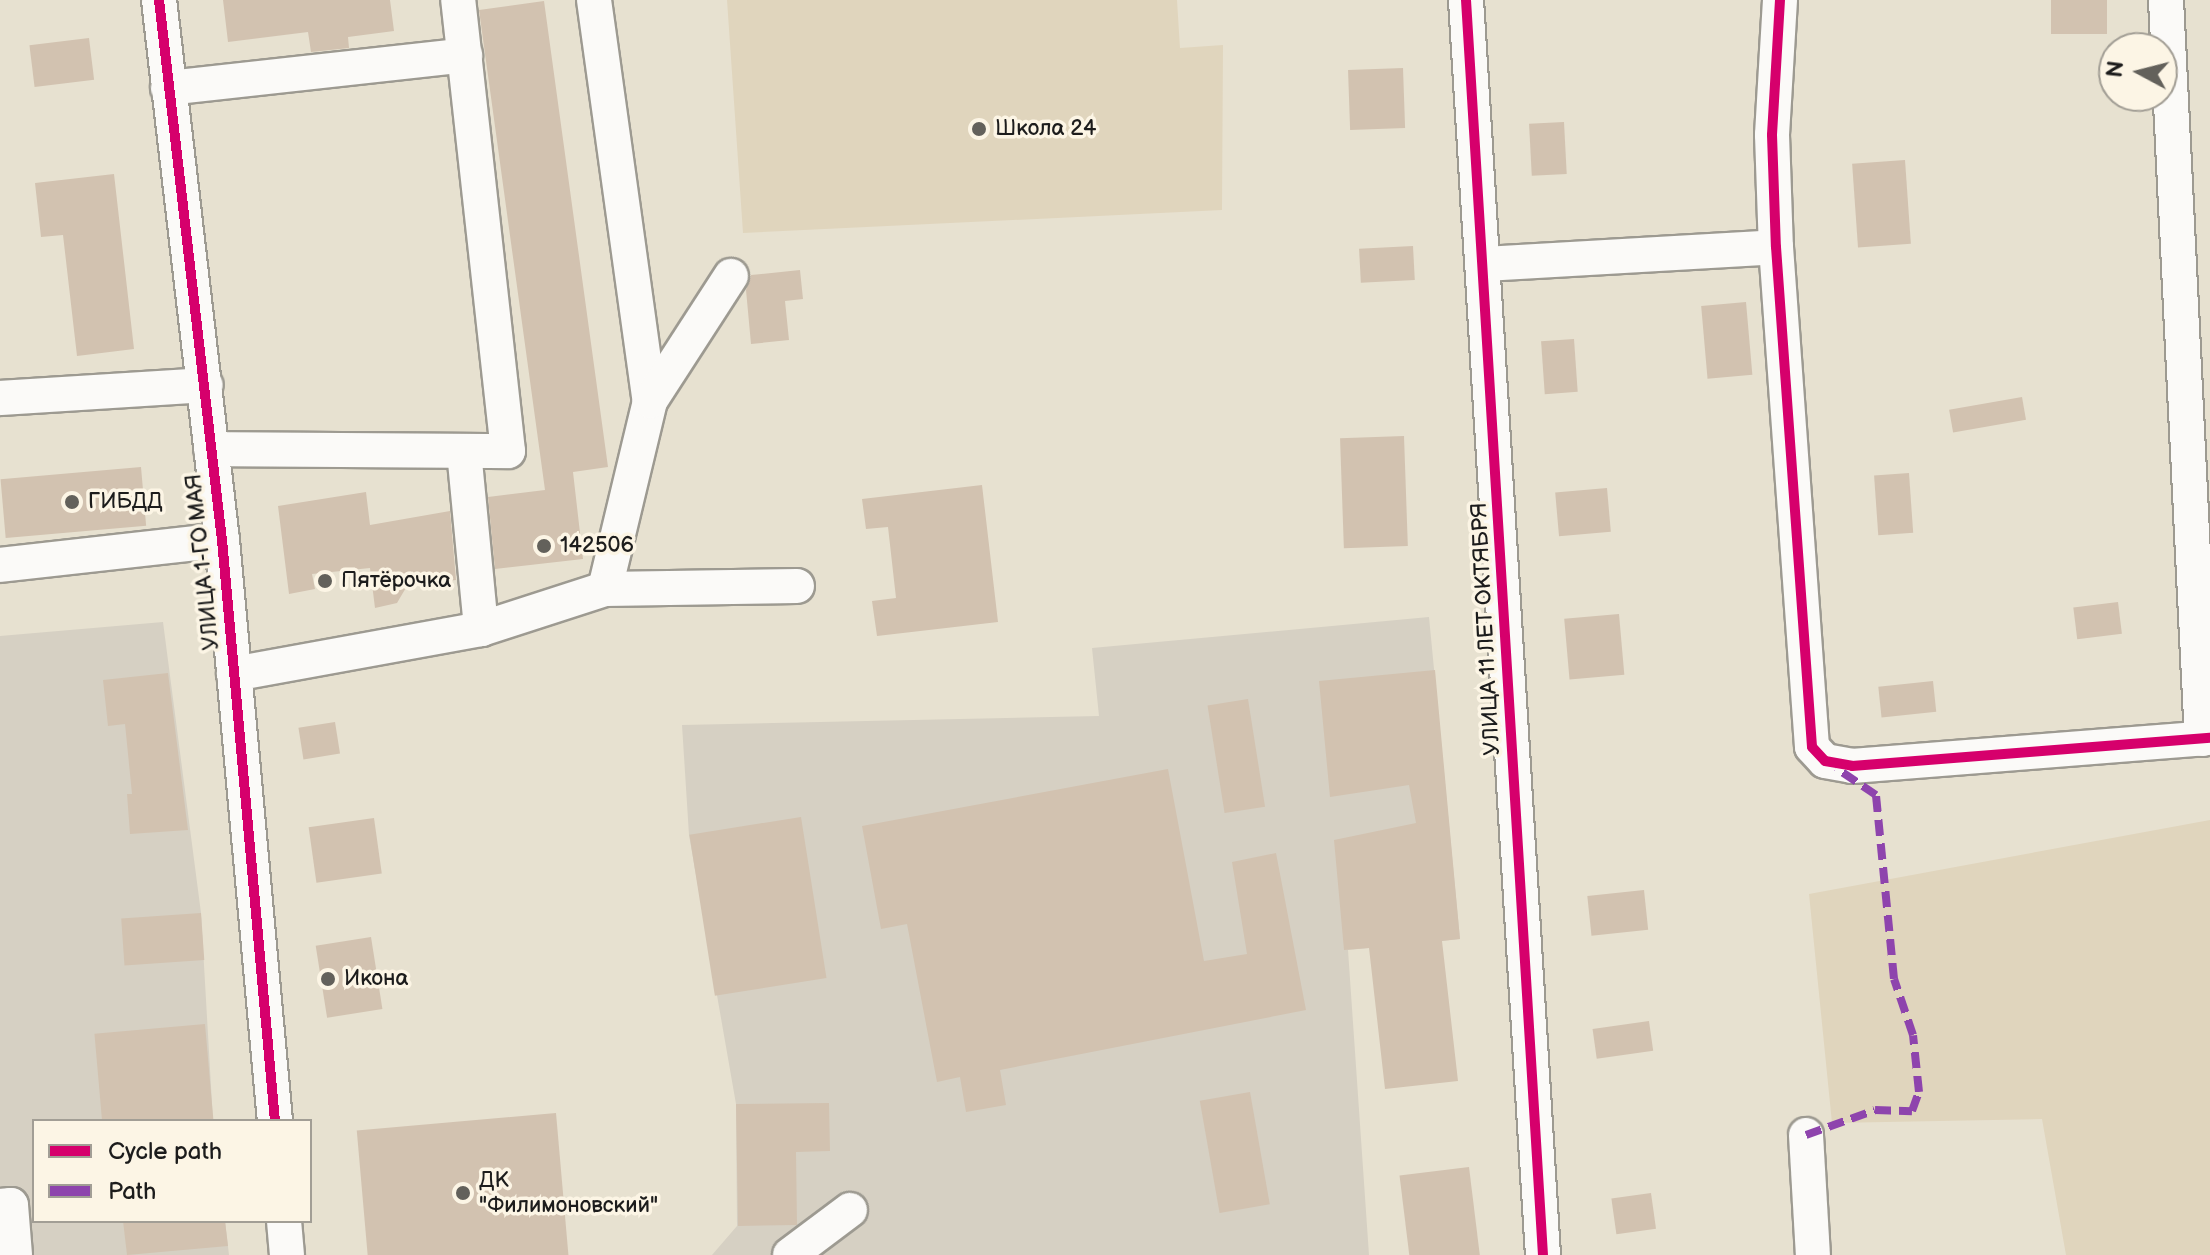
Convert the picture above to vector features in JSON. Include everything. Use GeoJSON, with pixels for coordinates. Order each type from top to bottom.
{"type":"FeatureCollection","features":[{"type":"Feature","properties":{"kind":"street","name":"УЛИЦА 1-ГО МАЯ"},"geometry":{"type":"LineString","coordinates":[[159,0],[206,385],[275,1119]]}},
{"type":"Feature","properties":{"kind":"street"},"geometry":{"type":"LineString","coordinates":[[211,449],[508,451],[458,0]]}},
{"type":"Feature","properties":{"kind":"street"},"geometry":{"type":"LineString","coordinates":[[594,0],[650,401]]}},
{"type":"Feature","properties":{"kind":"street","name":"УЛИЦА 11 ЛЕТ ОКТЯБРЯ"},"geometry":{"type":"LineString","coordinates":[[1466,0],[1543,1255]]}},
{"type":"Feature","properties":{"kind":"street"},"geometry":{"type":"LineString","coordinates":[[1780,0],[1772,135],[1776,247],[1812,747],[1825,761],[1852,766],[2206,739],[2166,0]]}},
{"type":"Feature","properties":{"kind":"street"},"geometry":{"type":"LineString","coordinates":[[168,88],[465,55]]}},
{"type":"Feature","properties":{"kind":"street"},"geometry":{"type":"LineString","coordinates":[[1484,264],[1776,247]]}},
{"type":"Feature","properties":{"kind":"street"},"geometry":{"type":"LineString","coordinates":[[605,589],[650,401],[731,276]]}},
{"type":"Feature","properties":{"kind":"street"},"geometry":{"type":"LineString","coordinates":[[0,398],[206,385]]}},
{"type":"Feature","properties":{"kind":"street"},"geometry":{"type":"LineString","coordinates":[[464,451],[481,629]]}},
{"type":"Feature","properties":{"kind":"street"},"geometry":{"type":"LineString","coordinates":[[0,565],[222,540]]}},
{"type":"Feature","properties":{"kind":"street"},"geometry":{"type":"LineString","coordinates":[[234,674],[481,629],[605,589],[797,586]]}},
{"type":"Feature","properties":{"kind":"street"},"geometry":{"type":"LineString","coordinates":[[1806,1135],[1813,1255]]}},
{"type":"Feature","properties":{"kind":"street"},"geometry":{"type":"LineString","coordinates":[[0,1206],[11,1205],[15,1255]]}},
{"type":"Feature","properties":{"kind":"street"},"geometry":{"type":"LineString","coordinates":[[790,1255],[850,1210]]}},
{"type":"Feature","properties":{"kind":"street"},"geometry":{"type":"LineString","coordinates":[[284,1223],[287,1255]]}},
{"type":"Feature","properties":{"kind":"shaded area","name":"Школа 24"},"geometry":{"type":"Polygon","coordinates":[[[727,0],[1177,0],[1180,48],[1223,45],[1222,210],[743,233],[727,0]]]}},
{"type":"Feature","properties":{"kind":"shaded area"},"geometry":{"type":"Polygon","coordinates":[[[1429,617],[1460,939],[1348,950],[1369,1255],[712,1255],[737,1226],[736,1104],[689,835],[682,725],[1099,716],[1092,648],[1429,617]]]}},
{"type":"Feature","properties":{"kind":"shaded area"},"geometry":{"type":"Polygon","coordinates":[[[163,622],[201,913],[213,1119],[32,1119],[32,1223],[225,1223],[229,1255],[0,1255],[0,636],[163,622]]]}},
{"type":"Feature","properties":{"kind":"shaded area"},"geometry":{"type":"Polygon","coordinates":[[[2210,820],[2210,1255],[2066,1255],[2042,1119],[1832,1123],[1809,894],[2210,820]]]}},
{"type":"Feature","properties":{"kind":"building"},"geometry":{"type":"Polygon","coordinates":[[[223,0],[390,0],[394,31],[348,37],[349,48],[311,52],[308,32],[228,42],[223,0]]]}},
{"type":"Feature","properties":{"kind":"building"},"geometry":{"type":"Polygon","coordinates":[[[2051,0],[2107,0],[2107,32],[2051,34],[2051,0]]]}},
{"type":"Feature","properties":{"kind":"building"},"geometry":{"type":"Polygon","coordinates":[[[544,1],[608,467],[573,472],[583,559],[495,569],[488,497],[545,490],[479,10],[544,1]]]}},
{"type":"Feature","properties":{"kind":"building"},"geometry":{"type":"Polygon","coordinates":[[[89,38],[94,80],[35,87],[29,45],[89,38]]]}},
{"type":"Feature","properties":{"kind":"building"},"geometry":{"type":"Polygon","coordinates":[[[1403,68],[1405,128],[1350,130],[1348,70],[1403,68]]]}},
{"type":"Feature","properties":{"kind":"building"},"geometry":{"type":"Polygon","coordinates":[[[1564,122],[1567,174],[1532,176],[1529,124],[1564,122]]]}},
{"type":"Feature","properties":{"kind":"building"},"geometry":{"type":"Polygon","coordinates":[[[1905,160],[1911,244],[1858,247],[1852,164],[1905,160]]]}},
{"type":"Feature","properties":{"kind":"building"},"geometry":{"type":"Polygon","coordinates":[[[114,174],[134,349],[77,356],[63,235],[41,237],[35,183],[114,174]]]}},
{"type":"Feature","properties":{"kind":"building"},"geometry":{"type":"Polygon","coordinates":[[[1413,246],[1415,280],[1361,283],[1359,249],[1413,246]]]}},
{"type":"Feature","properties":{"kind":"building"},"geometry":{"type":"Polygon","coordinates":[[[800,270],[803,299],[785,301],[789,340],[751,344],[746,290],[751,275],[800,270]]]}},
{"type":"Feature","properties":{"kind":"building"},"geometry":{"type":"Polygon","coordinates":[[[1746,302],[1752,375],[1708,379],[1701,306],[1746,302]]]}},
{"type":"Feature","properties":{"kind":"building"},"geometry":{"type":"Polygon","coordinates":[[[1574,339],[1578,392],[1545,394],[1541,341],[1574,339]]]}},
{"type":"Feature","properties":{"kind":"building"},"geometry":{"type":"Polygon","coordinates":[[[2022,397],[2026,420],[1953,433],[1949,410],[2022,397]]]}},
{"type":"Feature","properties":{"kind":"building"},"geometry":{"type":"Polygon","coordinates":[[[1404,436],[1408,546],[1344,548],[1340,438],[1404,436]]]}},
{"type":"Feature","properties":{"kind":"building","name":"ГИБДД"},"geometry":{"type":"Polygon","coordinates":[[[141,467],[146,526],[6,538],[1,479],[141,467]]]}},
{"type":"Feature","properties":{"kind":"building"},"geometry":{"type":"Polygon","coordinates":[[[1909,473],[1913,533],[1878,535],[1874,475],[1909,473]]]}},
{"type":"Feature","properties":{"kind":"building"},"geometry":{"type":"Polygon","coordinates":[[[982,485],[998,622],[877,636],[872,601],[896,598],[888,527],[866,529],[862,499],[982,485]]]}},
{"type":"Feature","properties":{"kind":"building"},"geometry":{"type":"Polygon","coordinates":[[[1607,488],[1611,532],[1559,536],[1555,493],[1607,488]]]}},
{"type":"Feature","properties":{"kind":"building"},"geometry":{"type":"Polygon","coordinates":[[[366,492],[370,525],[450,511],[456,580],[407,586],[397,603],[375,608],[370,568],[312,574],[315,589],[289,594],[278,506],[366,492]]]}},
{"type":"Feature","properties":{"kind":"building"},"geometry":{"type":"Polygon","coordinates":[[[2118,602],[2122,634],[2077,639],[2073,607],[2118,602]]]}},
{"type":"Feature","properties":{"kind":"building"},"geometry":{"type":"Polygon","coordinates":[[[1619,614],[1624,675],[1570,680],[1564,619],[1619,614]]]}},
{"type":"Feature","properties":{"kind":"building"},"geometry":{"type":"Polygon","coordinates":[[[1435,670],[1460,939],[1442,941],[1458,1081],[1385,1089],[1369,948],[1344,950],[1334,840],[1416,823],[1409,785],[1330,797],[1319,681],[1435,670]]]}},
{"type":"Feature","properties":{"kind":"building"},"geometry":{"type":"Polygon","coordinates":[[[168,673],[188,830],[130,834],[127,794],[132,794],[125,724],[108,726],[103,680],[168,673]]]}},
{"type":"Feature","properties":{"kind":"building"},"geometry":{"type":"Polygon","coordinates":[[[1933,681],[1936,712],[1882,718],[1878,687],[1933,681]]]}},
{"type":"Feature","properties":{"kind":"building"},"geometry":{"type":"Polygon","coordinates":[[[1248,699],[1265,807],[1225,813],[1208,705],[1248,699]]]}},
{"type":"Feature","properties":{"kind":"building"},"geometry":{"type":"Polygon","coordinates":[[[335,722],[340,754],[303,759],[298,728],[335,722]]]}},
{"type":"Feature","properties":{"kind":"building"},"geometry":{"type":"Polygon","coordinates":[[[1168,769],[1204,961],[1247,954],[1232,862],[1276,853],[1306,1010],[1000,1070],[1006,1105],[966,1112],[960,1077],[937,1082],[907,924],[881,929],[862,826],[1168,769]]]}},
{"type":"Feature","properties":{"kind":"building"},"geometry":{"type":"Polygon","coordinates":[[[801,817],[826,978],[715,996],[689,835],[801,817]]]}},
{"type":"Feature","properties":{"kind":"building"},"geometry":{"type":"Polygon","coordinates":[[[374,818],[382,873],[316,883],[309,827],[374,818]]]}},
{"type":"Feature","properties":{"kind":"building"},"geometry":{"type":"Polygon","coordinates":[[[1644,890],[1648,930],[1591,936],[1587,896],[1644,890]]]}},
{"type":"Feature","properties":{"kind":"building"},"geometry":{"type":"Polygon","coordinates":[[[201,913],[204,960],[124,965],[121,919],[201,913]]]}},
{"type":"Feature","properties":{"kind":"building"},"geometry":{"type":"Polygon","coordinates":[[[371,937],[382,1009],[327,1018],[316,946],[371,937]]]}},
{"type":"Feature","properties":{"kind":"building"},"geometry":{"type":"Polygon","coordinates":[[[1649,1021],[1653,1051],[1597,1059],[1593,1029],[1649,1021]]]}},
{"type":"Feature","properties":{"kind":"building"},"geometry":{"type":"Polygon","coordinates":[[[205,1024],[213,1119],[102,1119],[94,1034],[205,1024]]]}},
{"type":"Feature","properties":{"kind":"building"},"geometry":{"type":"Polygon","coordinates":[[[1250,1092],[1270,1204],[1220,1213],[1200,1101],[1250,1092]]]}},
{"type":"Feature","properties":{"kind":"building"},"geometry":{"type":"Polygon","coordinates":[[[829,1103],[830,1151],[796,1152],[797,1225],[738,1226],[736,1104],[829,1103]]]}},
{"type":"Feature","properties":{"kind":"building","name":"ДК \"Филимоновский\""},"geometry":{"type":"Polygon","coordinates":[[[556,1113],[568,1255],[368,1255],[357,1130],[556,1113]]]}},
{"type":"Feature","properties":{"kind":"building"},"geometry":{"type":"Polygon","coordinates":[[[1469,1167],[1480,1255],[1409,1255],[1400,1176],[1469,1167]]]}},
{"type":"Feature","properties":{"kind":"building"},"geometry":{"type":"Polygon","coordinates":[[[1651,1193],[1656,1229],[1616,1234],[1611,1199],[1651,1193]]]}},
{"type":"Feature","properties":{"kind":"building"},"geometry":{"type":"Polygon","coordinates":[[[123,1223],[225,1223],[228,1246],[127,1255],[123,1223]]]}},
{"type":"Feature","properties":{"kind":"marked path"},"geometry":{"type":"LineString","coordinates":[[1806,1135],[1875,1110],[1912,1111],[1919,1092],[1913,1035],[1894,979],[1876,795],[1836,768]]}},
{"type":"Feature","properties":{"kind":"cycle path"},"geometry":{"type":"LineString","coordinates":[[159,0],[222,540],[275,1119]]}},
{"type":"Feature","properties":{"kind":"cycle path"},"geometry":{"type":"LineString","coordinates":[[1466,0],[1543,1255]]}},
{"type":"Feature","properties":{"kind":"cycle path"},"geometry":{"type":"LineString","coordinates":[[1780,0],[1772,135],[1776,247],[1812,747],[1825,761],[1852,766],[2210,738]]}},
{"type":"Feature","properties":{"kind":"place","name":"Школа 24"},"geometry":{"type":"Point","coordinates":[979,129]}},
{"type":"Feature","properties":{"kind":"place","name":"ГИБДД"},"geometry":{"type":"Point","coordinates":[72,502]}},
{"type":"Feature","properties":{"kind":"place","name":"142506"},"geometry":{"type":"Point","coordinates":[544,546]}},
{"type":"Feature","properties":{"kind":"place","name":"Пятёрочка"},"geometry":{"type":"Point","coordinates":[325,581]}},
{"type":"Feature","properties":{"kind":"place","name":"Икона"},"geometry":{"type":"Point","coordinates":[328,979]}},
{"type":"Feature","properties":{"kind":"place","name":"ДК \"Филимоновский\""},"geometry":{"type":"Point","coordinates":[463,1193]}}]}
